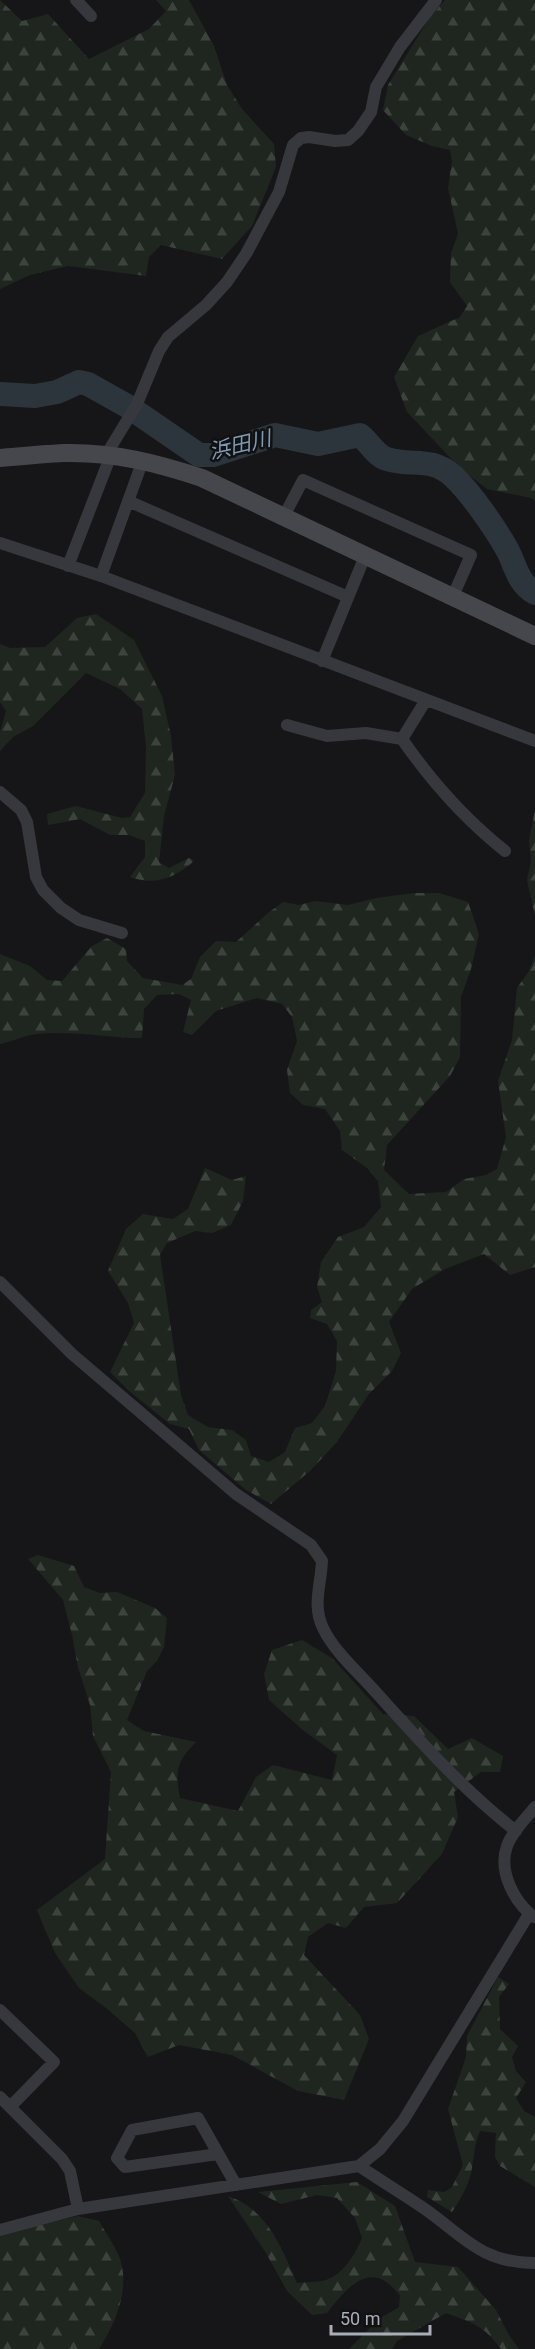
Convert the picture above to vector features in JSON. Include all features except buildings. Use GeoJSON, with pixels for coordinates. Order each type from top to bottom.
{"type":"FeatureCollection","features":[{"type":"Feature","properties":{"kind":"street"},"geometry":{"type":"LineString","coordinates":[[76,0],[91,16]]}},
{"type":"Feature","properties":{"kind":"street"},"geometry":{"type":"LineString","coordinates":[[68,566],[108,455],[134,409],[159,351],[168,337],[227,282],[246,254],[279,192],[293,145],[301,138],[309,137],[336,141],[348,140],[358,130],[372,112],[376,87],[400,47],[436,0]]}},
{"type":"Feature","properties":{"kind":"street"},"geometry":{"type":"LineString","coordinates":[[0,458],[65,453],[108,455],[143,460],[202,478],[535,636]]}},
{"type":"Feature","properties":{"kind":"street"},"geometry":{"type":"LineString","coordinates":[[101,576],[143,460]]}},
{"type":"Feature","properties":{"kind":"street"},"geometry":{"type":"LineString","coordinates":[[284,516],[303,480],[471,555],[453,596]]}},
{"type":"Feature","properties":{"kind":"street"},"geometry":{"type":"LineString","coordinates":[[128,501],[348,597]]}},
{"type":"Feature","properties":{"kind":"street"},"geometry":{"type":"LineString","coordinates":[[0,543],[101,576],[535,741]]}},
{"type":"Feature","properties":{"kind":"street"},"geometry":{"type":"LineString","coordinates":[[322,661],[365,555]]}},
{"type":"Feature","properties":{"kind":"street"},"geometry":{"type":"LineString","coordinates":[[402,739],[426,700]]}},
{"type":"Feature","properties":{"kind":"street"},"geometry":{"type":"LineString","coordinates":[[287,725],[327,736],[366,734],[402,739],[417,761],[452,799],[457,809],[505,851]]}},
{"type":"Feature","properties":{"kind":"street"},"geometry":{"type":"LineString","coordinates":[[0,792],[21,810],[27,822],[36,877],[43,890],[61,908],[79,921],[122,933]]}},
{"type":"Feature","properties":{"kind":"street"},"geometry":{"type":"LineString","coordinates":[[0,1282],[72,1354],[153,1424],[236,1494],[311,1545],[322,1561],[316,1606],[323,1629],[411,1732],[493,1814],[516,1831]]}},
{"type":"Feature","properties":{"kind":"street"},"geometry":{"type":"LineString","coordinates":[[0,2230],[78,2209],[359,2166],[380,2149],[403,2121],[532,1916],[515,1897],[508,1880],[505,1862],[507,1845],[535,1807]]}},
{"type":"Feature","properties":{"kind":"street"},"geometry":{"type":"LineString","coordinates":[[0,2010],[54,2062],[10,2108]]}},
{"type":"Feature","properties":{"kind":"street"},"geometry":{"type":"LineString","coordinates":[[0,2097],[62,2159],[70,2171],[78,2209]]}},
{"type":"Feature","properties":{"kind":"street"},"geometry":{"type":"LineString","coordinates":[[218,2154],[125,2167],[117,2158],[132,2130],[198,2118],[236,2185]]}},
{"type":"Feature","properties":{"kind":"street"},"geometry":{"type":"LineString","coordinates":[[359,2166],[423,2208],[480,2251],[499,2260],[535,2263]]}},
{"type":"Feature","properties":{"kind":"green space"},"geometry":{"type":"Polygon","coordinates":[[[0,0],[22,21],[48,14],[89,59],[149,29],[166,11],[156,0],[189,0],[214,46],[227,85],[242,109],[274,144],[276,167],[252,226],[222,259],[161,245],[149,257],[146,276],[68,266],[30,275],[0,289],[0,0]]]}},
{"type":"Feature","properties":{"kind":"green space"},"geometry":{"type":"Polygon","coordinates":[[[445,0],[535,0],[535,501],[531,498],[487,489],[461,469],[407,412],[394,377],[418,336],[460,317],[467,306],[450,282],[451,253],[458,234],[448,188],[452,161],[450,150],[432,146],[406,135],[383,110],[388,85],[430,17],[445,0]]]}},
{"type":"Feature","properties":{"kind":"green space"},"geometry":{"type":"Polygon","coordinates":[[[96,614],[134,640],[162,696],[171,736],[175,775],[164,816],[159,862],[169,868],[189,858],[194,861],[180,872],[164,879],[148,881],[130,877],[145,857],[145,841],[129,835],[110,835],[80,819],[48,825],[47,814],[76,806],[122,818],[130,817],[145,793],[146,747],[142,709],[120,689],[86,673],[33,726],[13,737],[0,751],[0,732],[6,711],[0,702],[0,644],[10,648],[45,647],[77,618],[96,614]]]}},
{"type":"Feature","properties":{"kind":"green space"},"geometry":{"type":"Polygon","coordinates":[[[535,809],[535,916],[527,880],[531,861],[529,841],[535,809]]]}},
{"type":"Feature","properties":{"kind":"green space"},"geometry":{"type":"Polygon","coordinates":[[[414,893],[439,893],[468,902],[479,934],[471,969],[461,997],[460,1057],[450,1076],[387,1145],[384,1170],[409,1194],[446,1192],[464,1179],[486,1175],[497,1169],[506,1137],[498,1081],[512,1040],[517,988],[529,971],[535,955],[535,1267],[510,1275],[484,1254],[445,1269],[412,1289],[389,1322],[401,1353],[392,1371],[369,1394],[337,1442],[311,1470],[271,1504],[246,1490],[199,1450],[189,1429],[170,1424],[129,1391],[110,1372],[134,1323],[128,1303],[108,1271],[126,1229],[143,1214],[173,1219],[188,1209],[205,1168],[232,1180],[246,1176],[243,1201],[231,1225],[212,1233],[195,1231],[167,1243],[160,1255],[181,1395],[188,1415],[208,1427],[232,1430],[246,1440],[251,1456],[269,1462],[285,1452],[295,1428],[312,1423],[325,1406],[336,1371],[337,1341],[327,1324],[310,1318],[311,1310],[322,1302],[317,1287],[321,1262],[338,1237],[364,1227],[381,1207],[378,1181],[367,1168],[342,1150],[340,1131],[325,1109],[303,1105],[290,1093],[287,1070],[297,1041],[292,1017],[282,1004],[257,998],[216,1011],[192,1035],[183,1032],[191,1000],[179,994],[157,995],[144,1009],[142,1038],[50,1033],[32,1035],[0,1044],[0,954],[30,966],[47,980],[62,981],[92,946],[107,938],[126,949],[127,961],[143,978],[182,985],[191,979],[200,957],[216,941],[236,942],[283,902],[299,905],[315,901],[348,905],[376,898],[414,893]]]}},
{"type":"Feature","properties":{"kind":"green space"},"geometry":{"type":"Polygon","coordinates":[[[38,1555],[74,1566],[84,1587],[100,1593],[117,1592],[155,1608],[167,1618],[164,1647],[157,1661],[147,1671],[127,1720],[144,1731],[196,1742],[184,1755],[179,1767],[180,1798],[238,1811],[256,1777],[273,1765],[332,1780],[337,1755],[304,1731],[269,1700],[264,1674],[272,1650],[302,1640],[332,1658],[383,1714],[414,1716],[448,1749],[472,1738],[503,1756],[500,1772],[481,1772],[454,1792],[458,1817],[442,1854],[397,1903],[364,1907],[346,1928],[328,1923],[308,1937],[304,1955],[360,2015],[369,2039],[344,2100],[298,2091],[232,2055],[179,2045],[148,2057],[135,2033],[79,1988],[55,1953],[37,1910],[105,1859],[111,1772],[93,1736],[90,1705],[78,1667],[63,1600],[28,1559],[38,1555]]]}},
{"type":"Feature","properties":{"kind":"green space"},"geometry":{"type":"Polygon","coordinates":[[[498,1977],[509,1984],[499,1997],[500,2029],[518,2046],[512,2057],[516,2071],[526,2082],[516,2098],[524,2111],[535,2117],[535,2187],[500,2166],[495,2157],[496,2133],[480,2131],[468,2183],[452,2212],[427,2197],[428,2190],[444,2192],[452,2187],[463,2165],[448,2109],[466,2057],[467,2036],[498,1977]]]}},
{"type":"Feature","properties":{"kind":"green space"},"geometry":{"type":"Polygon","coordinates":[[[357,2182],[395,2206],[415,2262],[458,2267],[496,2310],[519,2349],[501,2349],[489,2335],[477,2326],[446,2313],[397,2341],[392,2349],[349,2349],[379,2319],[399,2307],[400,2295],[383,2280],[373,2277],[365,2278],[350,2287],[327,2313],[312,2315],[287,2291],[266,2253],[228,2196],[253,2210],[272,2231],[297,2283],[319,2281],[338,2273],[356,2250],[362,2238],[355,2218],[337,2198],[317,2195],[281,2204],[258,2192],[357,2182]]]}},
{"type":"Feature","properties":{"kind":"green space"},"geometry":{"type":"Polygon","coordinates":[[[78,2216],[99,2221],[116,2250],[122,2266],[123,2291],[116,2316],[105,2339],[99,2349],[0,2349],[0,2234],[78,2216]]]}},
{"type":"Feature","properties":{"kind":"waterway","name":"浜田川"},"geometry":{"type":"LineString","coordinates":[[0,394],[35,396],[57,392],[79,382],[88,384],[129,407],[199,455],[213,455],[275,435],[318,444],[360,435],[383,457],[396,461],[437,466],[453,476],[468,492],[497,532],[521,580],[535,593]]}}]}
